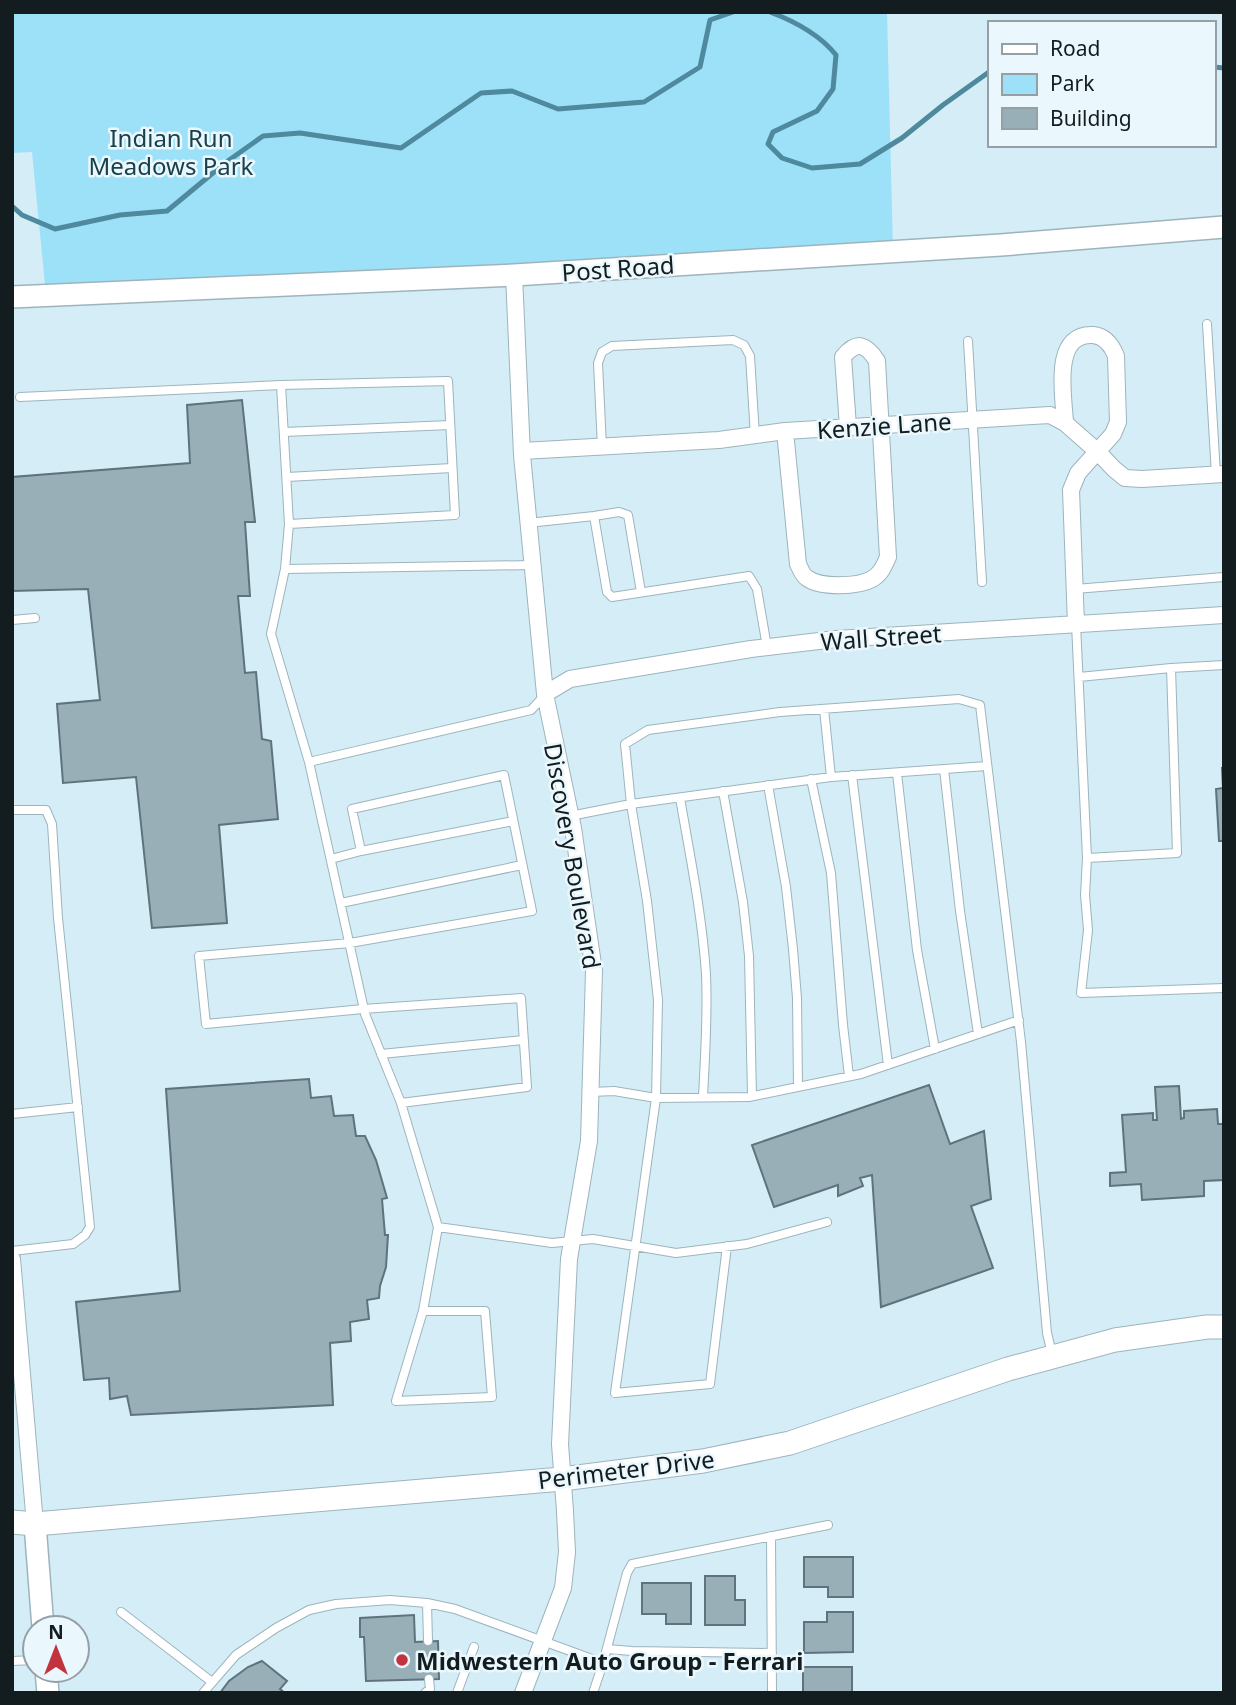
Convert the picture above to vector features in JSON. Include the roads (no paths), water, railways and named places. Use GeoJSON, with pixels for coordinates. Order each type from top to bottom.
{"type":"FeatureCollection","features":[{"type":"Feature","properties":{"kind":"main road","name":"Perimeter Drive"},"geometry":{"type":"LineString","coordinates":[[24,1523],[562,1479],[703,1461],[790,1443],[1008,1369],[1115,1340],[1224,1327]]}},
{"type":"Feature","properties":{"kind":"street","name":"Post Road"},"geometry":{"type":"LineString","coordinates":[[12,297],[514,275],[1001,245],[1224,227]]}},
{"type":"Feature","properties":{"kind":"street","name":"Discovery Boulevard"},"geometry":{"type":"LineString","coordinates":[[514,275],[522,451],[545,694],[570,816],[594,971],[589,1141],[569,1259],[559,1444],[567,1552],[563,1588],[523,1693]]}},
{"type":"Feature","properties":{"kind":"street"},"geometry":{"type":"LineString","coordinates":[[1065,423],[1062,361],[1067,347],[1080,338],[1094,335],[1112,346],[1116,356],[1118,422],[1113,434],[1078,473],[1070,490],[1076,624]]}},
{"type":"Feature","properties":{"kind":"street"},"geometry":{"type":"LineString","coordinates":[[785,431],[798,564],[807,578],[828,586],[872,579],[883,570],[888,557],[877,361],[870,350],[860,346],[851,348],[844,357],[848,427]]}},
{"type":"Feature","properties":{"kind":"street","name":"Kenzie Lane"},"geometry":{"type":"LineString","coordinates":[[522,451],[719,440],[785,431],[1051,415],[1065,423],[1125,478],[1220,474]]}},
{"type":"Feature","properties":{"kind":"street","name":"Wall Street"},"geometry":{"type":"LineString","coordinates":[[545,694],[570,679],[767,647],[836,639],[1224,615]]}},
{"type":"Feature","properties":{"kind":"street"},"geometry":{"type":"LineString","coordinates":[[12,1259],[24,1523],[40,1614]]}},
{"type":"Feature","properties":{"kind":"lane"},"geometry":{"type":"LineString","coordinates":[[1207,324],[1220,474]]}},
{"type":"Feature","properties":{"kind":"lane"},"geometry":{"type":"LineString","coordinates":[[602,447],[598,363],[602,352],[612,346],[733,340],[744,345],[750,356],[755,436]]}},
{"type":"Feature","properties":{"kind":"lane"},"geometry":{"type":"LineString","coordinates":[[968,341],[982,582]]}},
{"type":"Feature","properties":{"kind":"lane"},"geometry":{"type":"LineString","coordinates":[[20,397],[448,380],[455,515],[289,524]]}},
{"type":"Feature","properties":{"kind":"lane"},"geometry":{"type":"LineString","coordinates":[[281,385],[289,524],[285,569],[271,634],[309,761],[363,1009],[401,1103],[438,1227],[423,1311],[397,1401],[492,1397],[485,1311],[423,1311]]}},
{"type":"Feature","properties":{"kind":"lane"},"geometry":{"type":"LineString","coordinates":[[284,432],[450,425]]}},
{"type":"Feature","properties":{"kind":"lane"},"geometry":{"type":"LineString","coordinates":[[287,477],[452,468]]}},
{"type":"Feature","properties":{"kind":"lane"},"geometry":{"type":"LineString","coordinates":[[528,523],[619,512],[628,515],[642,592]]}},
{"type":"Feature","properties":{"kind":"lane"},"geometry":{"type":"LineString","coordinates":[[594,516],[607,592],[611,597],[749,576],[757,589],[767,647]]}},
{"type":"Feature","properties":{"kind":"lane"},"geometry":{"type":"LineString","coordinates":[[285,569],[532,565]]}},
{"type":"Feature","properties":{"kind":"lane"},"geometry":{"type":"LineString","coordinates":[[1075,589],[1224,577]]}},
{"type":"Feature","properties":{"kind":"lane"},"geometry":{"type":"LineString","coordinates":[[12,620],[35,618]]}},
{"type":"Feature","properties":{"kind":"lane"},"geometry":{"type":"LineString","coordinates":[[1076,624],[1088,930],[1081,993],[1224,988]]}},
{"type":"Feature","properties":{"kind":"lane"},"geometry":{"type":"LineString","coordinates":[[1079,677],[1224,664]]}},
{"type":"Feature","properties":{"kind":"lane"},"geometry":{"type":"LineString","coordinates":[[1087,858],[1177,853],[1171,668]]}},
{"type":"Feature","properties":{"kind":"lane"},"geometry":{"type":"LineString","coordinates":[[309,761],[531,709],[545,694]]}},
{"type":"Feature","properties":{"kind":"lane"},"geometry":{"type":"LineString","coordinates":[[727,1247],[710,1384],[615,1393],[656,1098],[658,1000],[648,901],[631,804],[625,744],[649,730],[780,712],[959,699],[980,705],[1018,1020],[1052,1357]]}},
{"type":"Feature","properties":{"kind":"lane"},"geometry":{"type":"LineString","coordinates":[[824,709],[831,777]]}},
{"type":"Feature","properties":{"kind":"lane"},"geometry":{"type":"LineString","coordinates":[[570,816],[631,804],[811,779],[987,766]]}},
{"type":"Feature","properties":{"kind":"lane"},"geometry":{"type":"LineString","coordinates":[[944,769],[960,911],[978,1034]]}},
{"type":"Feature","properties":{"kind":"lane"},"geometry":{"type":"LineString","coordinates":[[897,772],[916,950],[935,1049]]}},
{"type":"Feature","properties":{"kind":"lane"},"geometry":{"type":"LineString","coordinates":[[361,851],[352,809],[504,775],[532,911],[350,943],[199,956],[206,1024],[521,998],[527,1087],[401,1103]]}},
{"type":"Feature","properties":{"kind":"lane"},"geometry":{"type":"LineString","coordinates":[[852,775],[888,1065]]}},
{"type":"Feature","properties":{"kind":"lane"},"geometry":{"type":"LineString","coordinates":[[811,779],[831,873],[849,1076]]}},
{"type":"Feature","properties":{"kind":"lane"},"geometry":{"type":"LineString","coordinates":[[768,785],[786,887],[793,948],[797,998],[798,1087]]}},
{"type":"Feature","properties":{"kind":"lane"},"geometry":{"type":"LineString","coordinates":[[723,792],[743,902],[749,956],[752,1096]]}},
{"type":"Feature","properties":{"kind":"lane"},"geometry":{"type":"LineString","coordinates":[[680,797],[696,889],[705,971],[707,1021],[703,1097]]}},
{"type":"Feature","properties":{"kind":"lane"},"geometry":{"type":"LineString","coordinates":[[12,810],[46,810],[52,824],[58,918],[90,1227],[85,1236],[73,1244],[12,1251]]}},
{"type":"Feature","properties":{"kind":"lane"},"geometry":{"type":"LineString","coordinates":[[331,859],[513,821]]}},
{"type":"Feature","properties":{"kind":"lane"},"geometry":{"type":"LineString","coordinates":[[341,903],[522,865]]}},
{"type":"Feature","properties":{"kind":"lane"},"geometry":{"type":"LineString","coordinates":[[591,1092],[614,1091],[656,1098],[752,1096],[861,1074],[1018,1020]]}},
{"type":"Feature","properties":{"kind":"lane"},"geometry":{"type":"LineString","coordinates":[[381,1054],[524,1040]]}},
{"type":"Feature","properties":{"kind":"lane"},"geometry":{"type":"LineString","coordinates":[[12,1114],[78,1107]]}},
{"type":"Feature","properties":{"kind":"lane"},"geometry":{"type":"LineString","coordinates":[[438,1227],[552,1243],[593,1239],[676,1252],[747,1244],[827,1222]]}},
{"type":"Feature","properties":{"kind":"lane"},"geometry":{"type":"LineString","coordinates":[[593,1693],[627,1573],[632,1564],[828,1525]]}},
{"type":"Feature","properties":{"kind":"lane"},"geometry":{"type":"LineString","coordinates":[[771,1536],[772,1693]]}},
{"type":"Feature","properties":{"kind":"lane"},"geometry":{"type":"LineString","coordinates":[[202,1693],[236,1655],[276,1628],[309,1610],[337,1604],[379,1601],[427,1603],[455,1609],[603,1663]]}},
{"type":"Feature","properties":{"kind":"lane"},"geometry":{"type":"LineString","coordinates":[[427,1603],[428,1641]]}},
{"type":"Feature","properties":{"kind":"lane"},"geometry":{"type":"LineString","coordinates":[[121,1612],[212,1682]]}},
{"type":"Feature","properties":{"kind":"lane"},"geometry":{"type":"LineString","coordinates":[[457,1693],[474,1647]]}},
{"type":"Feature","properties":{"kind":"lane"},"geometry":{"type":"LineString","coordinates":[[607,1649],[772,1653]]}},
{"type":"Feature","properties":{"kind":"lane"},"geometry":{"type":"LineString","coordinates":[[425,1693],[430,1689],[429,1679]]}},
{"type":"Feature","properties":{"kind":"waterway"},"geometry":{"type":"LineString","coordinates":[[12,206],[22,215],[55,229],[120,215],[167,211],[225,163],[263,136],[300,133],[401,148],[481,93],[512,91],[558,109],[644,102],[700,67],[710,20],[733,12]]}},
{"type":"Feature","properties":{"kind":"waterway"},"geometry":{"type":"LineString","coordinates":[[770,12],[806,29],[836,55],[833,89],[817,111],[773,132],[768,144],[782,158],[812,168],[860,164],[902,138],[988,73]]}},
{"type":"Feature","properties":{"kind":"waterway"},"geometry":{"type":"LineString","coordinates":[[1215,67],[1224,68]]}},
{"type":"Feature","properties":{"kind":"place","name":"Midwestern Auto Group - Ferrari"},"geometry":{"type":"Point","coordinates":[402,1660]}},
{"type":"Feature","properties":{"kind":"park label","name":"Indian Run Meadows Park"},"geometry":{"type":"Point","coordinates":[171,151]}}]}
